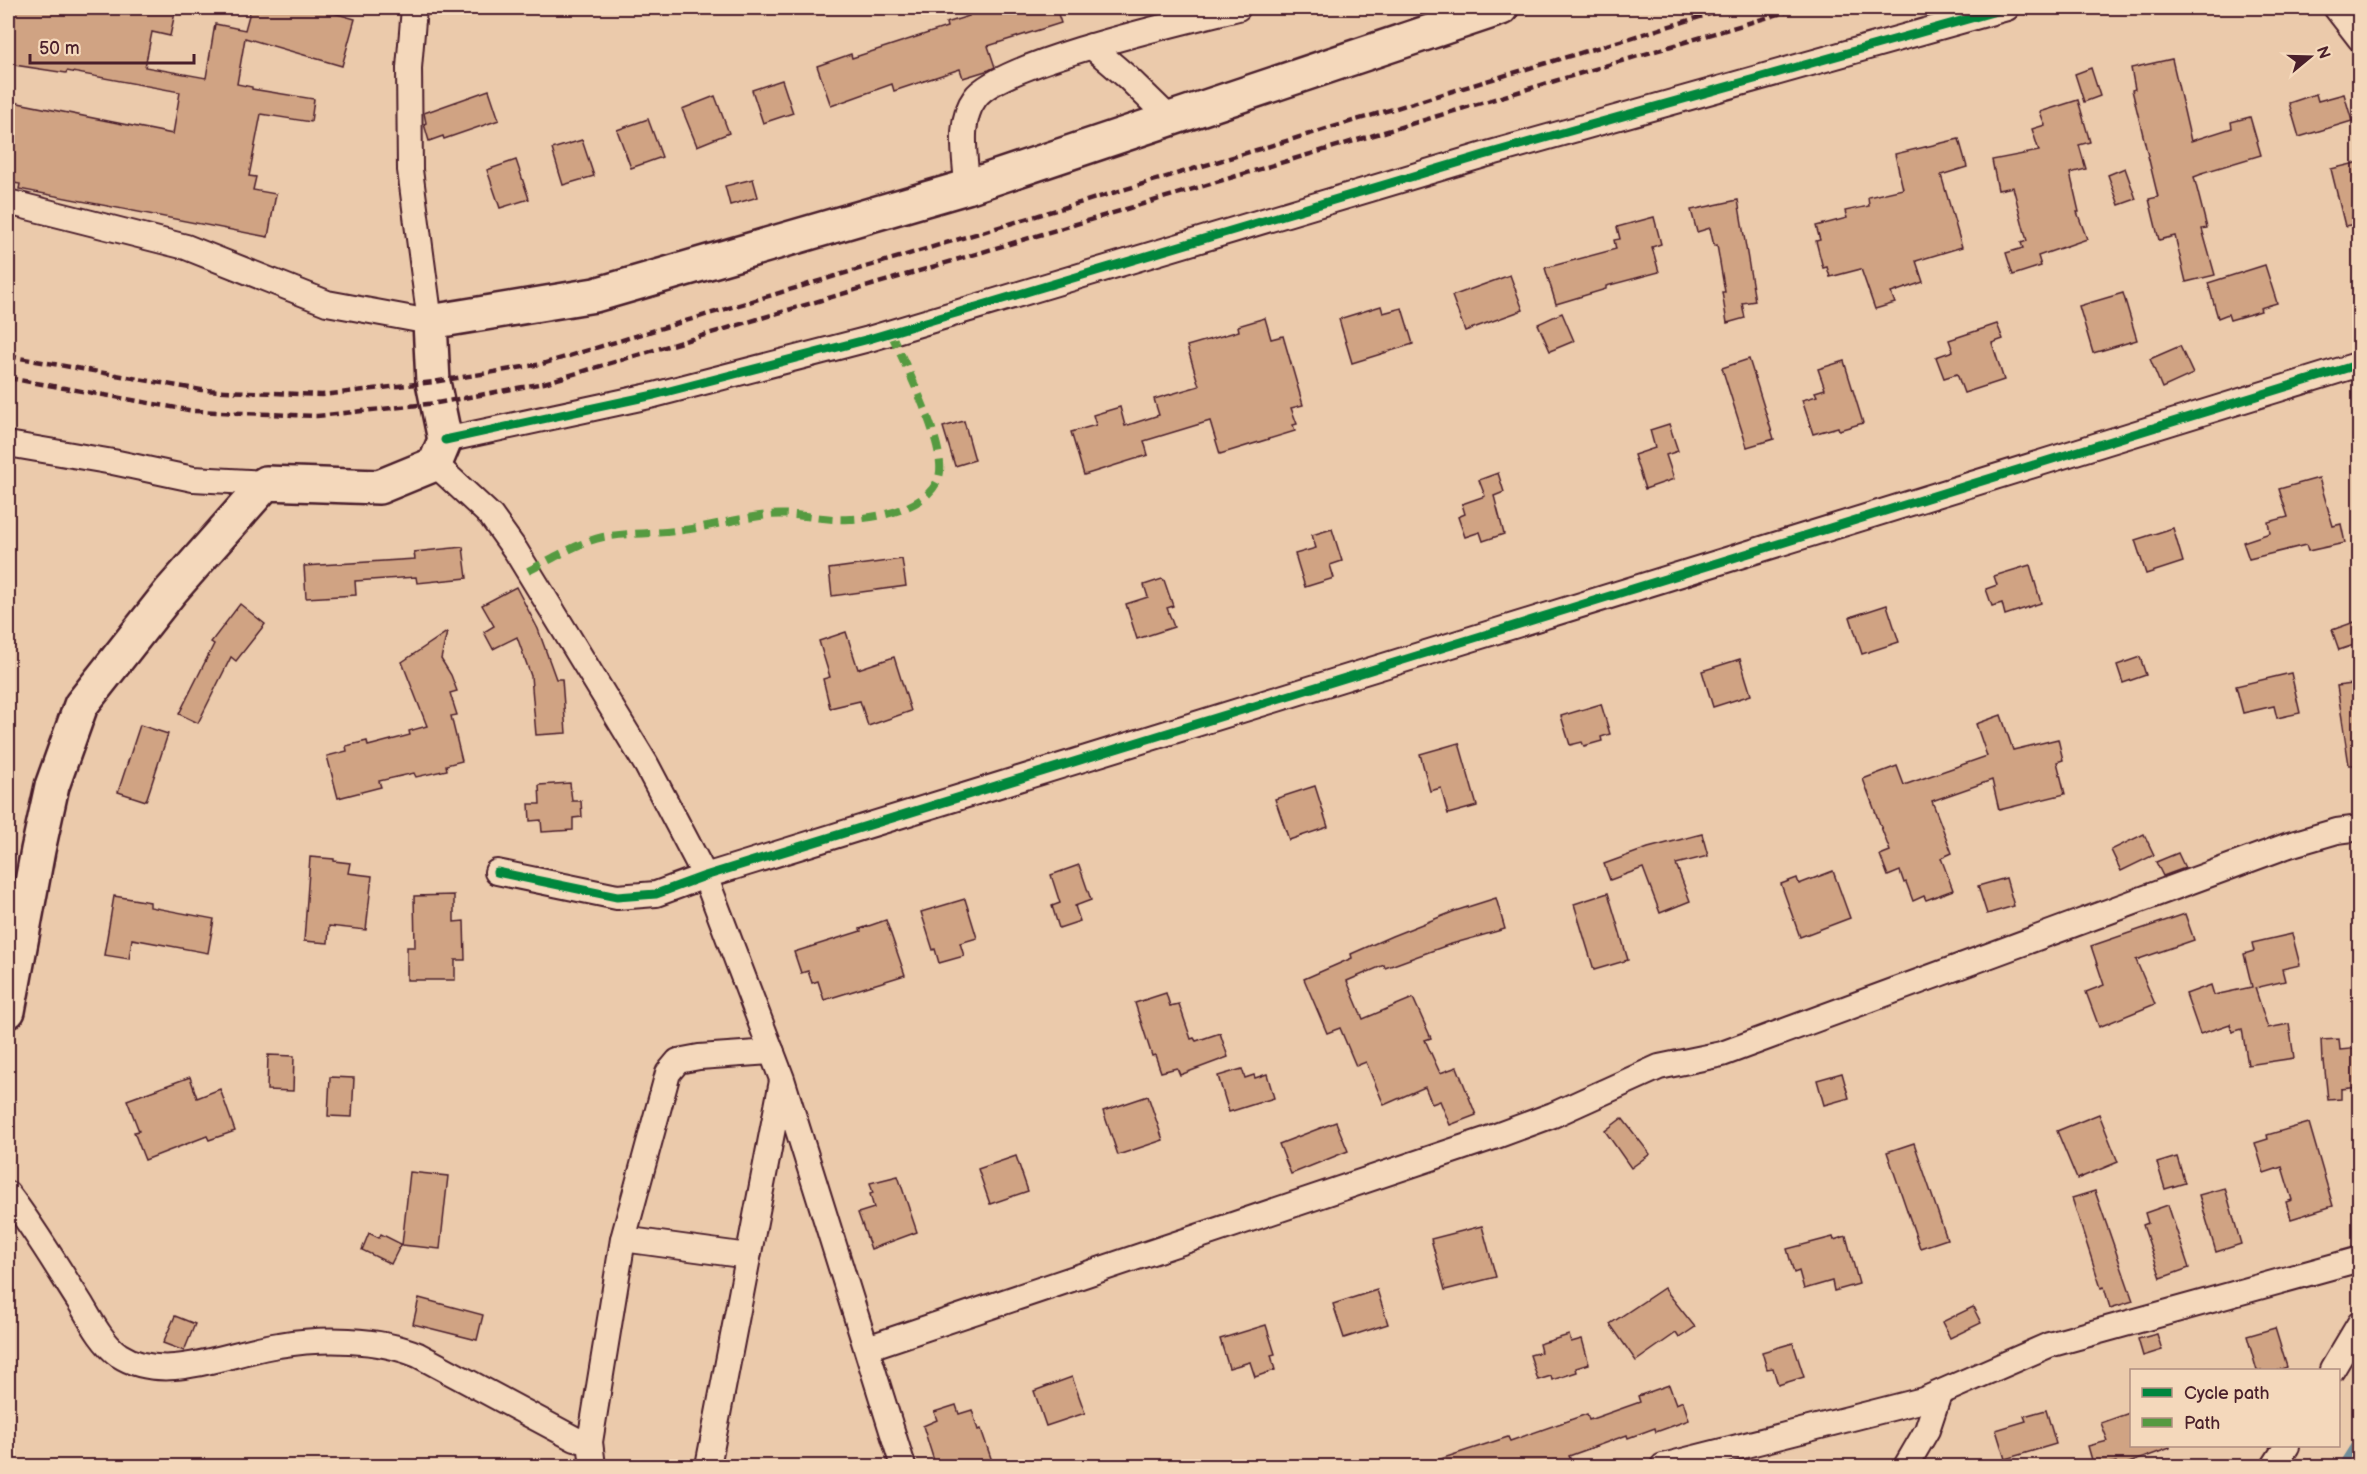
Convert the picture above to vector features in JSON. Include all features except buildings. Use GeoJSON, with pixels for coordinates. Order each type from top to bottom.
{"type":"FeatureCollection","features":[{"type":"Feature","properties":{"kind":"street"},"geometry":{"type":"LineString","coordinates":[[414,8],[409,68],[410,170],[430,322],[440,452],[516,551],[646,764],[705,876],[782,1079],[903,1467]]}},
{"type":"Feature","properties":{"kind":"street"},"geometry":{"type":"LineString","coordinates":[[967,187],[964,118],[976,96],[1006,76],[1091,46],[1238,8]]}},
{"type":"Feature","properties":{"kind":"street"},"geometry":{"type":"LineString","coordinates":[[8,202],[186,247],[327,303],[430,322],[595,295],[967,187],[1501,8]]}},
{"type":"Feature","properties":{"kind":"street"},"geometry":{"type":"LineString","coordinates":[[8,444],[113,462],[193,479],[379,487],[440,452],[869,339],[1484,155],[2007,8]]}},
{"type":"Feature","properties":{"kind":"street"},"geometry":{"type":"LineString","coordinates":[[2336,8],[2360,39]]}},
{"type":"Feature","properties":{"kind":"street"},"geometry":{"type":"LineString","coordinates":[[1091,46],[1170,119]]}},
{"type":"Feature","properties":{"kind":"street"},"geometry":{"type":"LineString","coordinates":[[497,872],[617,897],[656,894],[705,876],[2360,364]]}},
{"type":"Feature","properties":{"kind":"street"},"geometry":{"type":"LineString","coordinates":[[8,1011],[52,786],[81,705],[170,592],[266,483]]}},
{"type":"Feature","properties":{"kind":"street"},"geometry":{"type":"LineString","coordinates":[[867,1348],[1488,1139],[1553,1115],[1659,1067],[1722,1054],[2289,845],[2337,831],[2360,828]]}},
{"type":"Feature","properties":{"kind":"street"},"geometry":{"type":"LineString","coordinates":[[593,1467],[590,1442],[623,1239],[669,1073],[678,1061],[699,1057],[772,1052]]}},
{"type":"Feature","properties":{"kind":"street"},"geometry":{"type":"LineString","coordinates":[[708,1467],[782,1079]]}},
{"type":"Feature","properties":{"kind":"street"},"geometry":{"type":"LineString","coordinates":[[8,1194],[98,1330],[118,1354],[140,1365],[169,1369],[277,1345],[313,1341],[383,1344],[399,1347],[418,1355],[575,1440],[590,1442]]}},
{"type":"Feature","properties":{"kind":"street"},"geometry":{"type":"LineString","coordinates":[[623,1239],[748,1256]]}},
{"type":"Feature","properties":{"kind":"street"},"geometry":{"type":"LineString","coordinates":[[1663,1467],[1802,1433],[1939,1394],[1977,1375],[2049,1345],[2360,1259]]}},
{"type":"Feature","properties":{"kind":"street"},"geometry":{"type":"LineString","coordinates":[[2333,1369],[2360,1323]]}},
{"type":"Feature","properties":{"kind":"street"},"geometry":{"type":"LineString","coordinates":[[1906,1467],[1927,1430],[1939,1394]]}},
{"type":"Feature","properties":{"kind":"street"},"geometry":{"type":"LineString","coordinates":[[2274,1467],[2286,1447]]}},
{"type":"Feature","properties":{"kind":"waterway"},"geometry":{"type":"LineString","coordinates":[[2341,1466],[2360,1436]]}},
{"type":"Feature","properties":{"kind":"railway"},"geometry":{"type":"LineString","coordinates":[[8,356],[201,390],[322,395],[433,382],[542,364],[1730,8]]}},
{"type":"Feature","properties":{"kind":"railway"},"geometry":{"type":"LineString","coordinates":[[8,378],[194,411],[317,416],[437,403],[544,383],[1799,8]]}},
{"type":"Feature","properties":{"kind":"marked path"},"geometry":{"type":"LineString","coordinates":[[528,571],[574,547],[603,537],[687,530],[769,515],[862,518],[888,513],[914,504],[933,488],[939,477],[940,464],[937,446],[923,405],[891,333]]}},
{"type":"Feature","properties":{"kind":"cycle path"},"geometry":{"type":"LineString","coordinates":[[445,440],[654,395],[869,339],[1484,155],[2007,8]]}},
{"type":"Feature","properties":{"kind":"cycle path"},"geometry":{"type":"LineString","coordinates":[[497,872],[617,897],[656,894],[705,876],[2360,364]]}}]}
